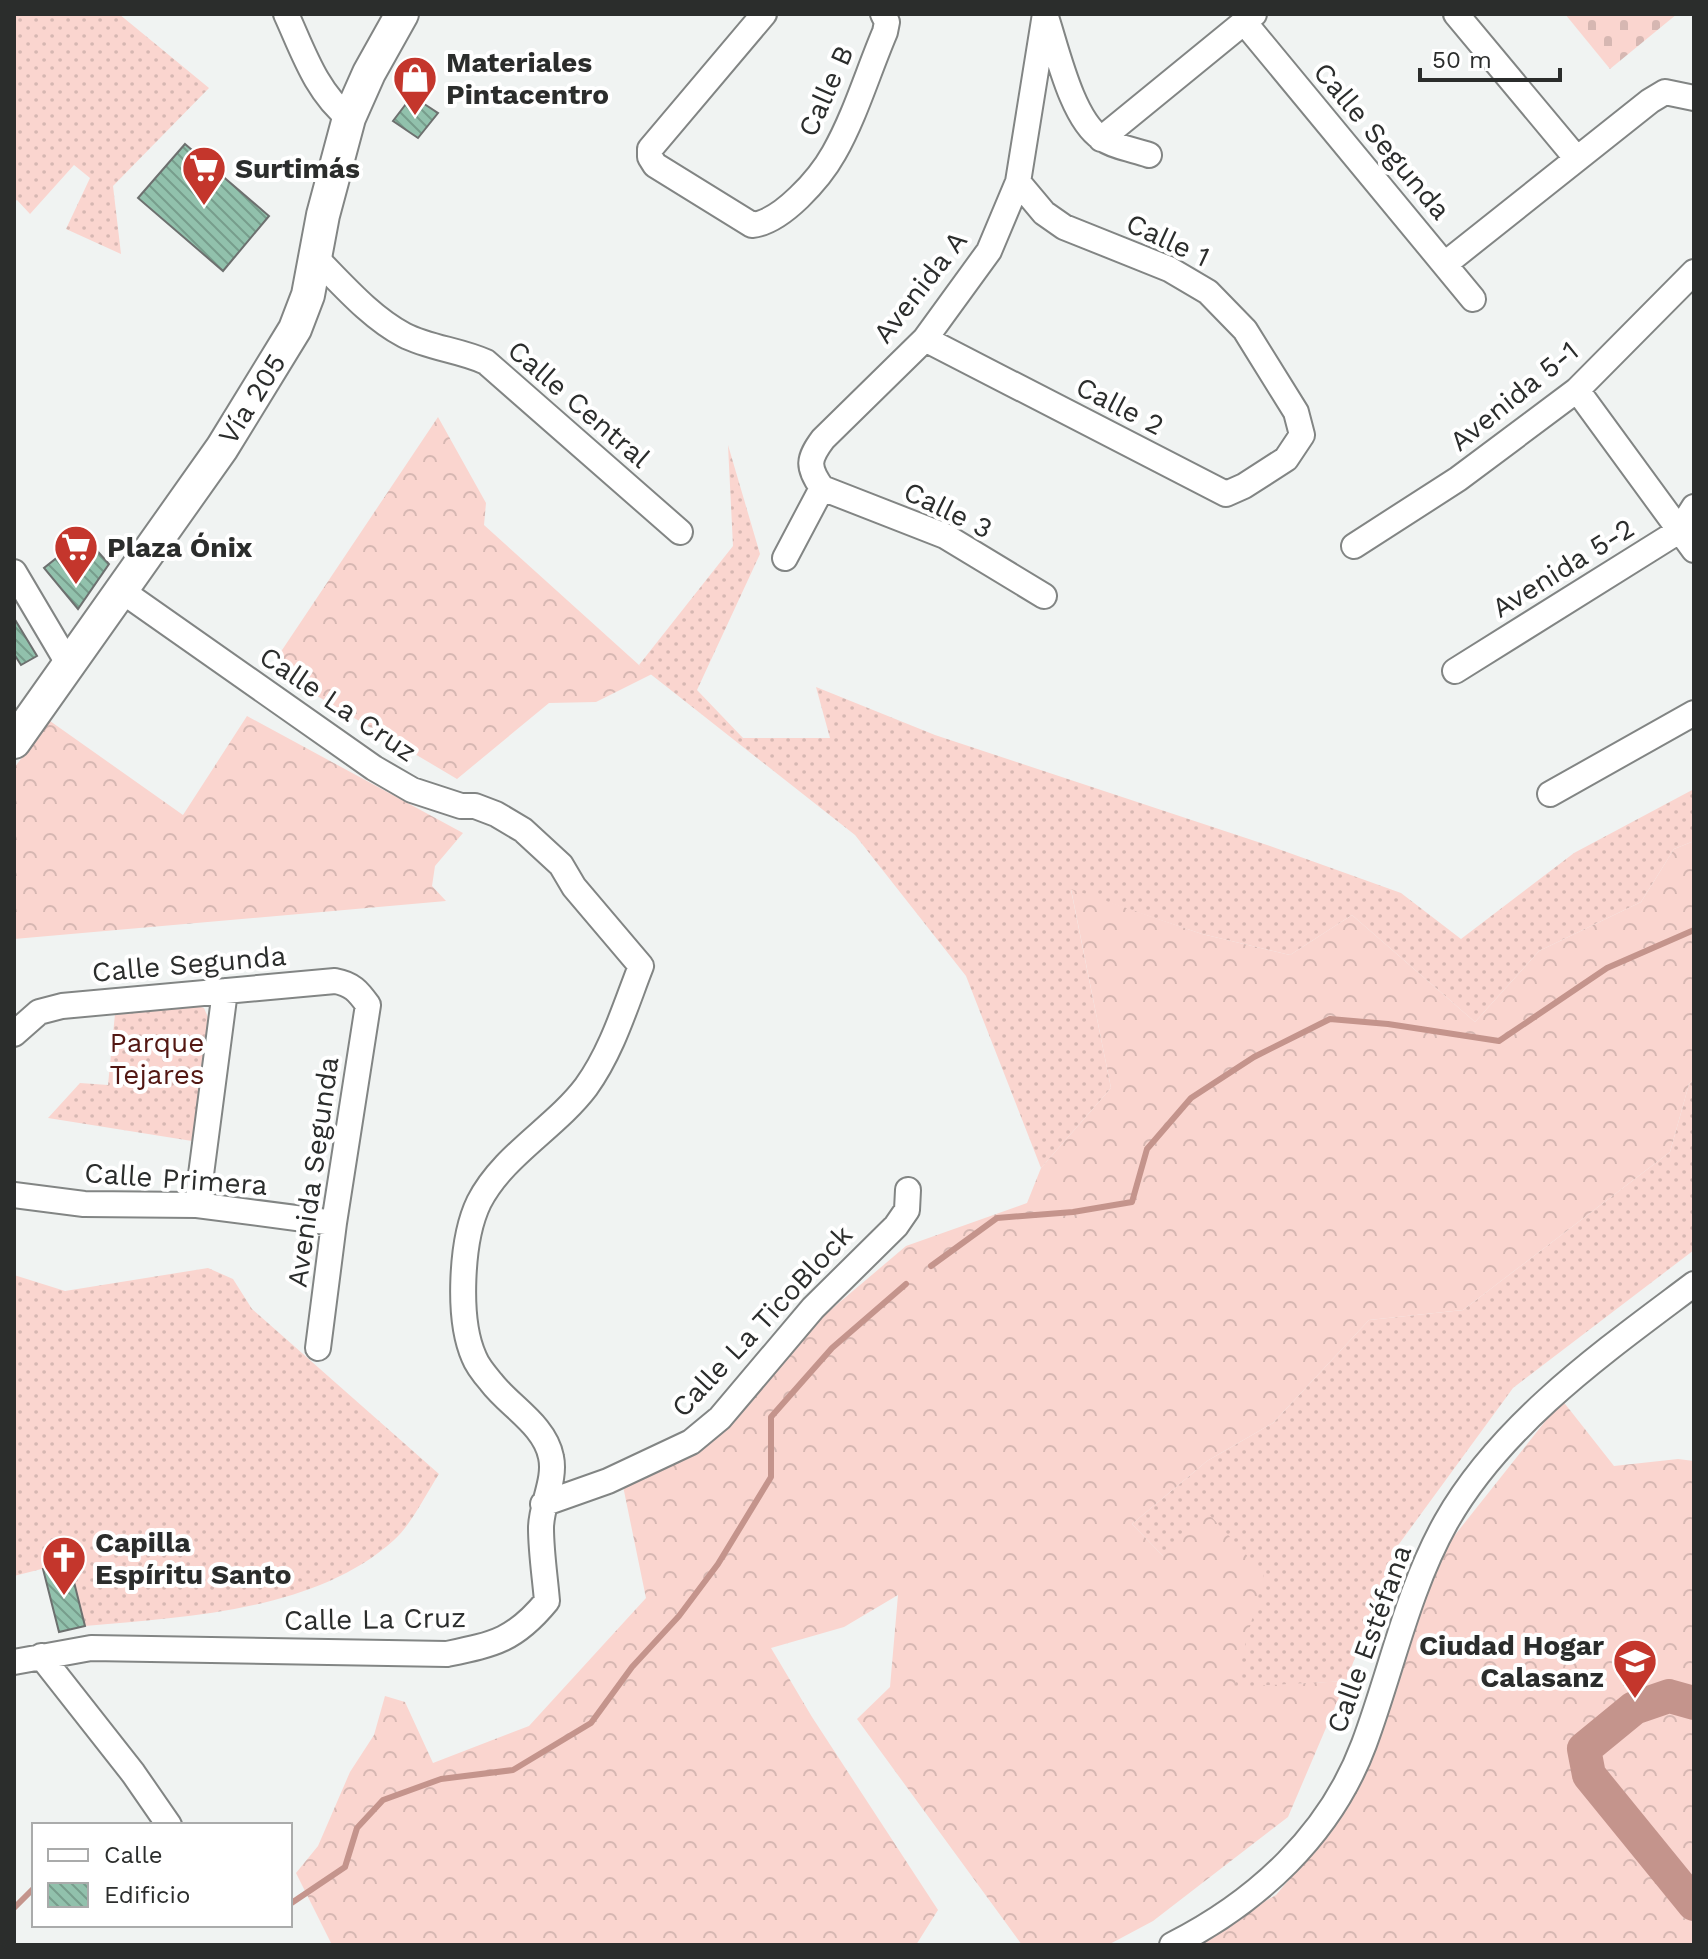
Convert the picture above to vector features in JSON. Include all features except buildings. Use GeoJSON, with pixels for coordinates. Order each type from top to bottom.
{"type":"FeatureCollection","features":[{"type":"Feature","properties":{"kind":"main road","name":"Vía 205"},"geometry":{"type":"LineString","coordinates":[[14,742],[222,448],[295,329],[349,118],[369,73],[402,14]]}},
{"type":"Feature","properties":{"kind":"street"},"geometry":{"type":"LineString","coordinates":[[286,14],[320,89],[349,118]]}},
{"type":"Feature","properties":{"kind":"street","name":"Calle B"},"geometry":{"type":"LineString","coordinates":[[764,14],[650,149],[655,165],[752,225],[763,224],[777,217],[811,183],[834,153],[885,32],[887,22],[883,14]]}},
{"type":"Feature","properties":{"kind":"street"},"geometry":{"type":"LineString","coordinates":[[1045,14],[1076,103],[1086,122],[1101,139],[1149,155]]}},
{"type":"Feature","properties":{"kind":"street","name":"Avenida A"},"geometry":{"type":"LineString","coordinates":[[822,488],[812,474],[811,455],[823,439],[925,339],[989,251],[1018,182],[1045,14]]}},
{"type":"Feature","properties":{"kind":"street"},"geometry":{"type":"LineString","coordinates":[[1456,14],[1577,159]]}},
{"type":"Feature","properties":{"kind":"street"},"geometry":{"type":"LineString","coordinates":[[1101,139],[1249,18]]}},
{"type":"Feature","properties":{"kind":"street","name":"Calle Segunda"},"geometry":{"type":"LineString","coordinates":[[1249,18],[1473,299]]}},
{"type":"Feature","properties":{"kind":"street"},"geometry":{"type":"LineString","coordinates":[[1445,264],[1650,101],[1665,92],[1694,98]]}},
{"type":"Feature","properties":{"kind":"street","name":"Calle 1"},"geometry":{"type":"LineString","coordinates":[[1018,182],[1044,213],[1064,227],[1169,269],[1208,292],[1245,330],[1296,412],[1302,435],[1286,459]]}},
{"type":"Feature","properties":{"kind":"street","name":"Calle Central"},"geometry":{"type":"LineString","coordinates":[[315,257],[388,325],[406,337],[486,362],[680,532]]}},
{"type":"Feature","properties":{"kind":"street","name":"Avenida 5-1"},"geometry":{"type":"LineString","coordinates":[[1354,546],[1458,479],[1577,390],[1694,272]]}},
{"type":"Feature","properties":{"kind":"street","name":"Calle 2"},"geometry":{"type":"LineString","coordinates":[[925,339],[1226,494],[1286,459]]}},
{"type":"Feature","properties":{"kind":"street"},"geometry":{"type":"LineString","coordinates":[[1577,390],[1686,540]]}},
{"type":"Feature","properties":{"kind":"street"},"geometry":{"type":"LineString","coordinates":[[785,558],[822,488]]}},
{"type":"Feature","properties":{"kind":"street","name":"Calle 3"},"geometry":{"type":"LineString","coordinates":[[822,488],[945,536],[1044,596]]}},
{"type":"Feature","properties":{"kind":"street","name":"Avenida 5-2"},"geometry":{"type":"LineString","coordinates":[[1455,671],[1686,540],[1694,507]]}},
{"type":"Feature","properties":{"kind":"street"},"geometry":{"type":"LineString","coordinates":[[14,572],[69,665]]}},
{"type":"Feature","properties":{"kind":"street","name":"Calle La Cruz"},"geometry":{"type":"LineString","coordinates":[[14,1662],[91,1648],[447,1654],[489,1645],[527,1625],[547,1601],[541,1529],[543,1504],[552,1473],[551,1457],[546,1444],[527,1419],[491,1384],[474,1357],[465,1320],[464,1285],[469,1234],[479,1203],[499,1173],[567,1107],[606,1056],[641,966],[574,887],[561,865],[523,830],[475,806],[461,806],[412,790],[374,768],[122,591]]}},
{"type":"Feature","properties":{"kind":"street"},"geometry":{"type":"LineString","coordinates":[[1550,794],[1694,713]]}},
{"type":"Feature","properties":{"kind":"street","name":"Calle Segunda"},"geometry":{"type":"LineString","coordinates":[[14,1034],[39,1012],[62,1006],[335,981],[349,983],[368,1005]]}},
{"type":"Feature","properties":{"kind":"street"},"geometry":{"type":"LineString","coordinates":[[197,1205],[225,991]]}},
{"type":"Feature","properties":{"kind":"street","name":"Avenida Segunda"},"geometry":{"type":"LineString","coordinates":[[318,1348],[368,1005]]}},
{"type":"Feature","properties":{"kind":"street","name":"Calle La TicoBlock"},"geometry":{"type":"LineString","coordinates":[[543,1504],[650,1464],[691,1442],[720,1418],[813,1308],[896,1226],[907,1210],[908,1190]]}},
{"type":"Feature","properties":{"kind":"street","name":"Calle Primera"},"geometry":{"type":"LineString","coordinates":[[14,1195],[84,1204],[197,1205],[334,1223]]}},
{"type":"Feature","properties":{"kind":"street","name":"Calle Estéfana"},"geometry":{"type":"LineString","coordinates":[[1172,1945],[1238,1907],[1273,1878],[1302,1848],[1335,1802],[1364,1746],[1409,1603],[1428,1557],[1472,1482],[1551,1395],[1694,1284]]}},
{"type":"Feature","properties":{"kind":"street"},"geometry":{"type":"LineString","coordinates":[[41,1656],[133,1773],[168,1823]]}},
{"type":"Feature","properties":{"kind":"green space"},"geometry":{"type":"Polygon","coordinates":[[[14,14],[119,14],[209,88],[113,186],[121,254],[66,229],[90,178],[74,165],[30,214],[17,200],[14,202],[14,14]]]}},
{"type":"Feature","properties":{"kind":"green space"},"geometry":{"type":"Polygon","coordinates":[[[1565,14],[1677,14],[1610,69],[1565,14]]]}},
{"type":"Feature","properties":{"kind":"green space"},"geometry":{"type":"Polygon","coordinates":[[[438,417],[486,503],[484,525],[652,674],[596,702],[549,703],[457,779],[270,668],[438,417]]]}},
{"type":"Feature","properties":{"kind":"green space"},"geometry":{"type":"Polygon","coordinates":[[[728,445],[760,554],[697,690],[743,738],[830,738],[816,687],[935,735],[1270,846],[1401,893],[1461,939],[1574,853],[1694,789],[1694,841],[1674,849],[1641,902],[1539,951],[1475,1022],[1352,915],[1290,955],[1202,934],[1071,890],[1111,1088],[1041,1168],[966,976],[855,835],[639,665],[733,546],[728,445]]]}},
{"type":"Feature","properties":{"kind":"green space"},"geometry":{"type":"Polygon","coordinates":[[[247,716],[463,833],[435,866],[432,886],[446,901],[14,939],[14,768],[50,721],[183,815],[247,716]]]}},
{"type":"Feature","properties":{"kind":"green space"},"geometry":{"type":"Polygon","coordinates":[[[1694,841],[1694,1080],[1689,1084],[1670,1152],[1463,1310],[1369,1320],[1273,1423],[1207,1461],[1132,1524],[1163,1556],[1207,1512],[1264,1574],[1234,1687],[1346,1681],[1288,1817],[1153,1921],[1108,1945],[1022,1945],[857,1719],[890,1687],[898,1595],[844,1627],[771,1648],[812,1717],[938,1910],[916,1945],[332,1945],[296,1873],[318,1846],[350,1772],[374,1735],[385,1696],[405,1702],[433,1763],[529,1726],[646,1598],[623,1486],[906,1246],[1027,1203],[1041,1168],[1111,1088],[1071,889],[1202,934],[1290,955],[1352,915],[1475,1022],[1539,951],[1641,902],[1674,849],[1694,841]]]}},
{"type":"Feature","properties":{"kind":"green space","name":"Parque Tejares"},"geometry":{"type":"Polygon","coordinates":[[[197,1006],[204,1008],[210,1022],[192,1141],[48,1118],[80,1083],[108,1085],[115,1014],[197,1006]]]}},
{"type":"Feature","properties":{"kind":"green space"},"geometry":{"type":"Polygon","coordinates":[[[1694,1080],[1694,1250],[1513,1388],[1399,1544],[1346,1681],[1233,1688],[1163,1556],[1132,1524],[1207,1461],[1273,1423],[1369,1320],[1463,1310],[1670,1152],[1689,1084],[1694,1080]]]}},
{"type":"Feature","properties":{"kind":"green space"},"geometry":{"type":"Polygon","coordinates":[[[208,1268],[233,1279],[252,1309],[439,1474],[412,1518],[394,1540],[362,1564],[327,1582],[288,1596],[206,1614],[85,1626],[69,1562],[14,1576],[14,1275],[65,1291],[208,1268]]]}},
{"type":"Feature","properties":{"kind":"green space"},"geometry":{"type":"Polygon","coordinates":[[[1562,1400],[1614,1466],[1678,1459],[1694,1461],[1694,1945],[1188,1945],[1276,1895],[1334,1826],[1447,1545],[1562,1400]]]}},
{"type":"Feature","properties":{"kind":"waterway"},"geometry":{"type":"LineString","coordinates":[[931,1266],[997,1218],[1073,1212],[1132,1202],[1147,1149],[1191,1098],[1254,1057],[1330,1019],[1388,1024],[1499,1041],[1607,968],[1694,930]]}},
{"type":"Feature","properties":{"kind":"waterway"},"geometry":{"type":"LineString","coordinates":[[292,1903],[345,1867],[357,1828],[383,1800],[441,1779],[513,1770],[591,1723],[632,1667],[679,1616],[718,1564],[771,1477],[771,1417],[832,1348],[906,1284]]}},
{"type":"Feature","properties":{"kind":"waterway"},"geometry":{"type":"LineString","coordinates":[[1694,1703],[1669,1696],[1634,1708],[1584,1749],[1589,1775],[1694,1904]]}},
{"type":"Feature","properties":{"kind":"waterway"},"geometry":{"type":"LineString","coordinates":[[14,1908],[32,1890]]}},
{"type":"Feature","properties":{"kind":"place","name":"Materiales Pintacentro"},"geometry":{"type":"Point","coordinates":[415,117]}},
{"type":"Feature","properties":{"kind":"place","name":"Surtimás"},"geometry":{"type":"Point","coordinates":[204,207]}},
{"type":"Feature","properties":{"kind":"place","name":"Plaza Ónix"},"geometry":{"type":"Point","coordinates":[76,586]}},
{"type":"Feature","properties":{"kind":"place","name":"Capilla Espíritu Santo"},"geometry":{"type":"Point","coordinates":[64,1597]}},
{"type":"Feature","properties":{"kind":"place","name":"Ciudad Hogar Calasanz"},"geometry":{"type":"Point","coordinates":[1635,1700]}}]}
